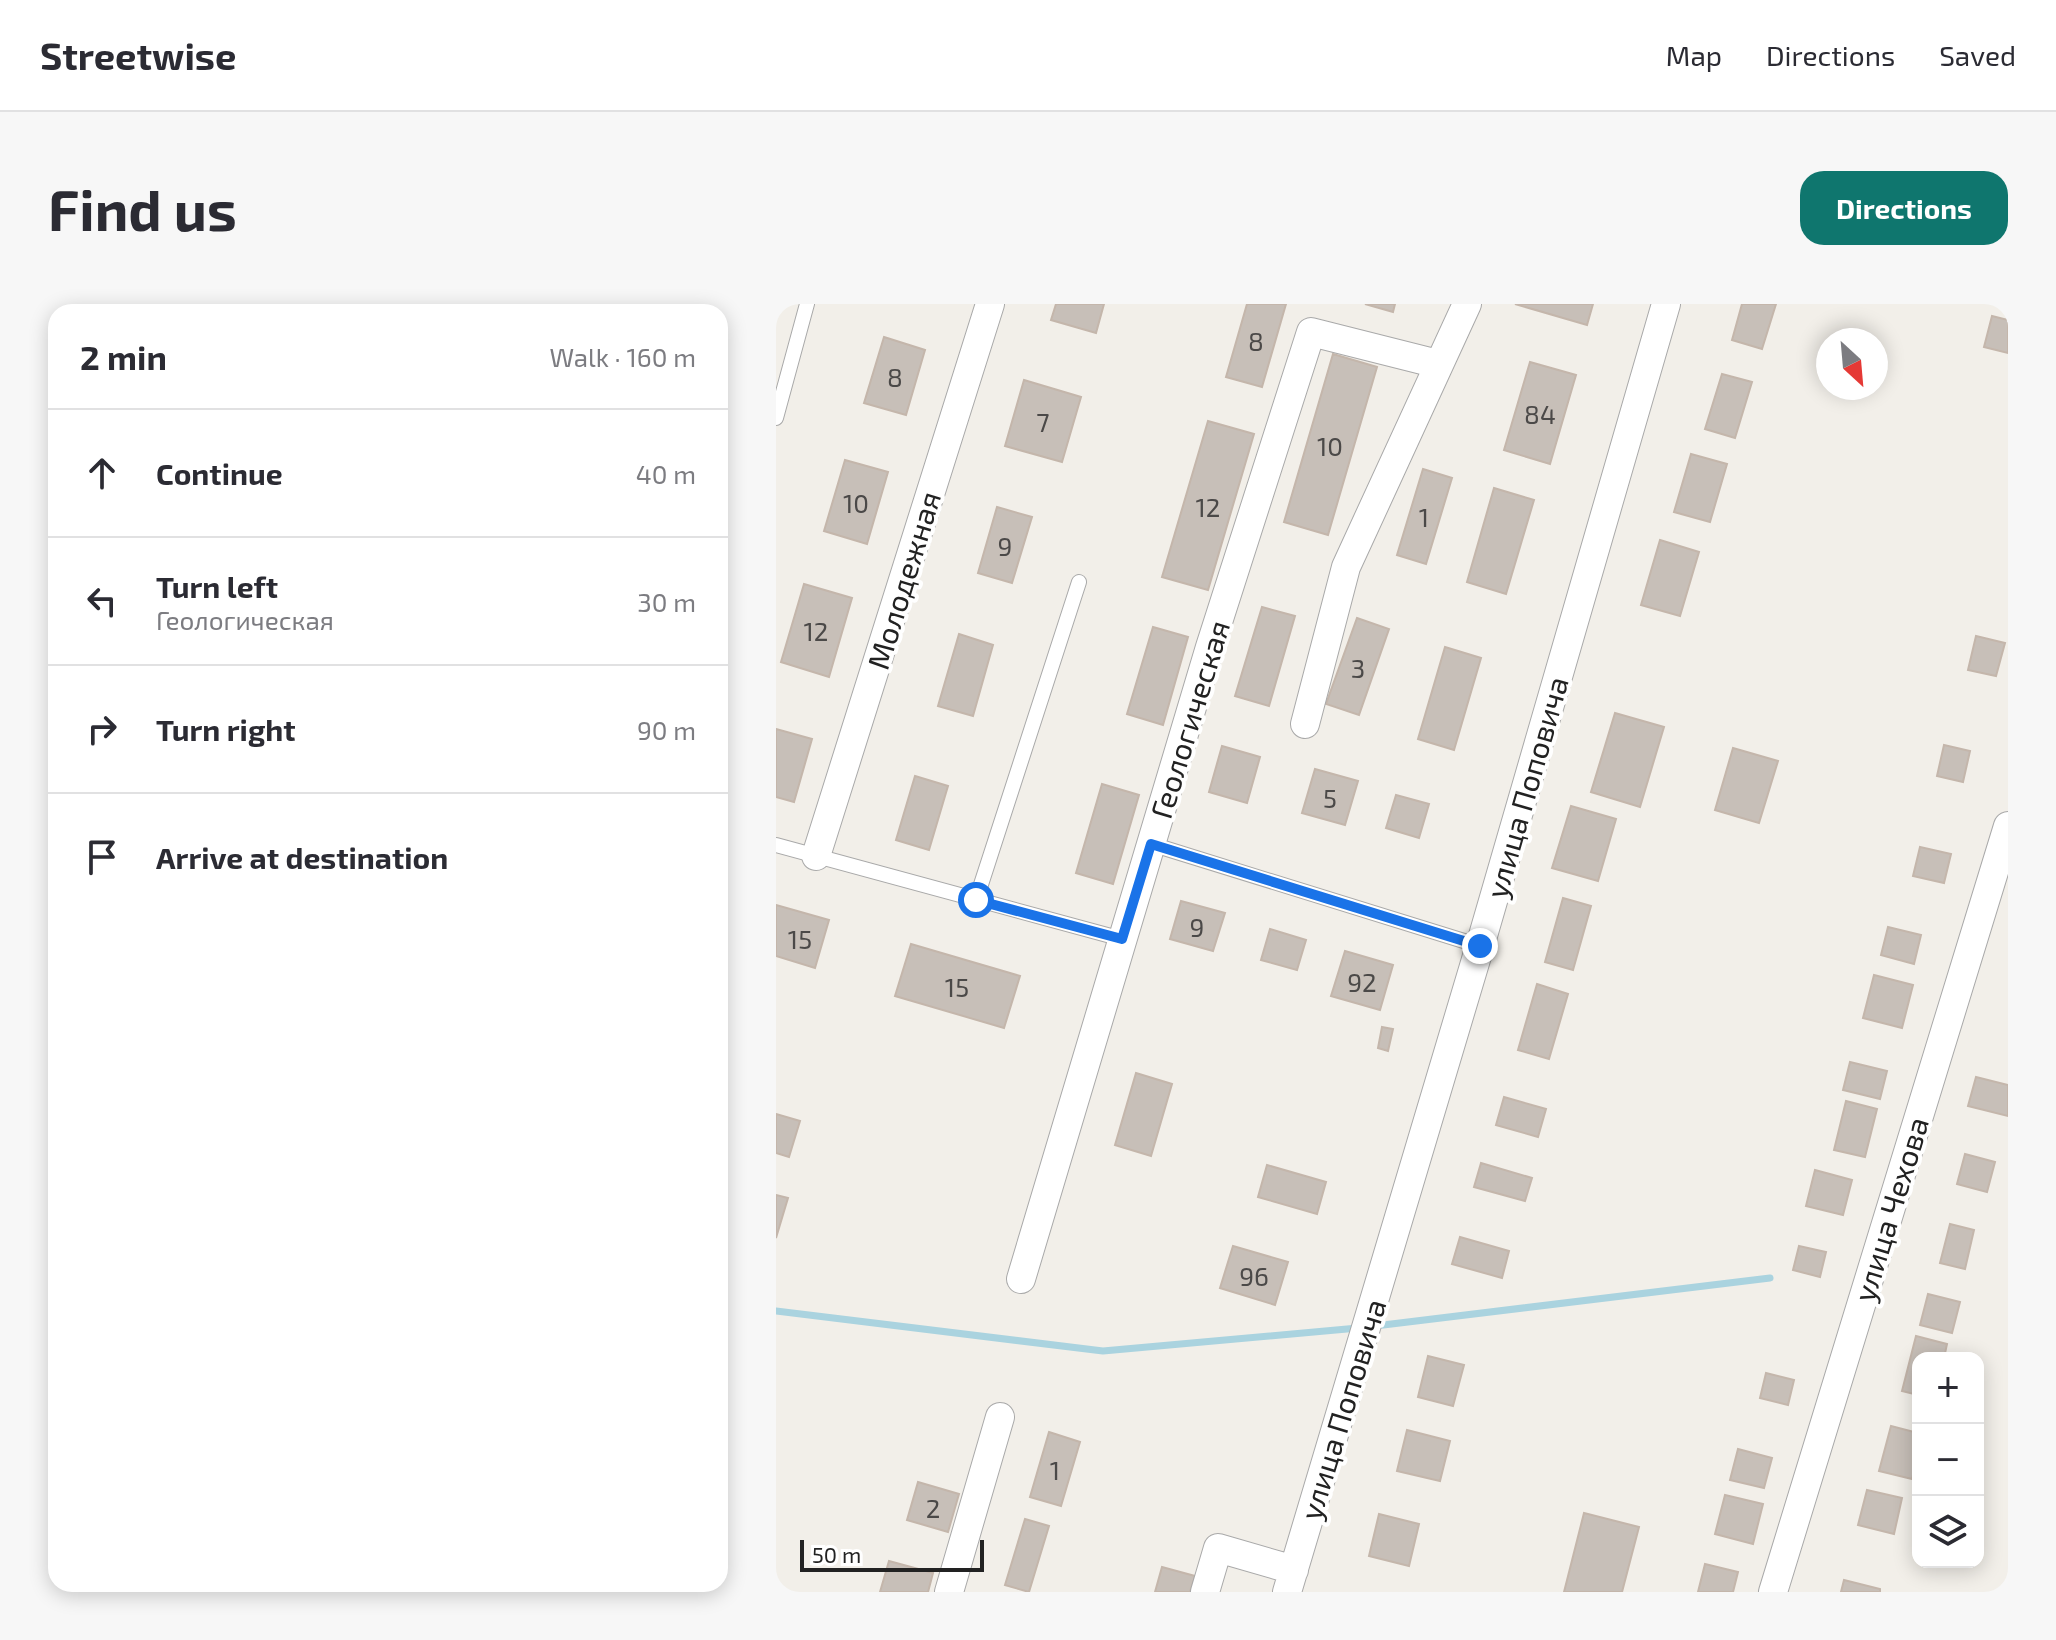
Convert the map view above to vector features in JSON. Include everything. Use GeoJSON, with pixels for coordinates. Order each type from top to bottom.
{"type":"FeatureCollection","features":[{"type":"Feature","properties":{"kind":"street","name":"Молодежная"},"geometry":{"type":"LineString","coordinates":[[816,856],[990,304]]}},
{"type":"Feature","properties":{"kind":"street"},"geometry":{"type":"LineString","coordinates":[[1305,724],[1346,567],[1467,304]]}},
{"type":"Feature","properties":{"kind":"street","name":"улица Поповича"},"geometry":{"type":"LineString","coordinates":[[1290,1581],[1480,946],[1666,304]]}},
{"type":"Feature","properties":{"kind":"street","name":"Геологическая"},"geometry":{"type":"LineString","coordinates":[[1021,1279],[1210,647],[1311,332],[1438,364]]}},
{"type":"Feature","properties":{"kind":"street","name":"улица Чехова"},"geometry":{"type":"LineString","coordinates":[[1773,1592],[2008,826]]}},
{"type":"Feature","properties":{"kind":"street"},"geometry":{"type":"LineString","coordinates":[[949,1592],[1000,1417]]}},
{"type":"Feature","properties":{"kind":"street"},"geometry":{"type":"LineString","coordinates":[[1205,1592],[1218,1548],[1290,1581]]}},
{"type":"Feature","properties":{"kind":"lane"},"geometry":{"type":"LineString","coordinates":[[776,418],[807,304]]}},
{"type":"Feature","properties":{"kind":"lane"},"geometry":{"type":"LineString","coordinates":[[976,900],[1079,582]]}},
{"type":"Feature","properties":{"kind":"lane"},"geometry":{"type":"LineString","coordinates":[[1151,844],[1480,946]]}},
{"type":"Feature","properties":{"kind":"lane"},"geometry":{"type":"LineString","coordinates":[[776,845],[1122,939]]}},
{"type":"Feature","properties":{"kind":"building"},"geometry":{"type":"Polygon","coordinates":[[[1056,304],[1104,304],[1096,333],[1051,320],[1056,304]]]}},
{"type":"Feature","properties":{"kind":"building"},"geometry":{"type":"Polygon","coordinates":[[[1247,304],[1286,304],[1262,387],[1226,377],[1247,304]]]}},
{"type":"Feature","properties":{"kind":"building"},"geometry":{"type":"Polygon","coordinates":[[[1365,304],[1395,304],[1393,312],[1365,304]]]}},
{"type":"Feature","properties":{"kind":"building"},"geometry":{"type":"Polygon","coordinates":[[[1515,304],[1593,304],[1587,325],[1515,304]]]}},
{"type":"Feature","properties":{"kind":"building"},"geometry":{"type":"Polygon","coordinates":[[[1742,304],[1776,304],[1762,349],[1732,340],[1742,304]]]}},
{"type":"Feature","properties":{"kind":"building"},"geometry":{"type":"Polygon","coordinates":[[[1992,316],[2008,320],[2008,353],[1984,347],[1992,316]]]}},
{"type":"Feature","properties":{"kind":"building"},"geometry":{"type":"Polygon","coordinates":[[[884,337],[925,350],[906,415],[864,403],[884,337]]]}},
{"type":"Feature","properties":{"kind":"building"},"geometry":{"type":"Polygon","coordinates":[[[1333,354],[1377,367],[1328,535],[1284,522],[1333,354]]]}},
{"type":"Feature","properties":{"kind":"building"},"geometry":{"type":"Polygon","coordinates":[[[1530,362],[1576,375],[1550,464],[1504,450],[1530,362]]]}},
{"type":"Feature","properties":{"kind":"building"},"geometry":{"type":"Polygon","coordinates":[[[1722,374],[1752,382],[1735,438],[1705,429],[1722,374]]]}},
{"type":"Feature","properties":{"kind":"building"},"geometry":{"type":"Polygon","coordinates":[[[1024,380],[1081,397],[1062,462],[1005,446],[1024,380]]]}},
{"type":"Feature","properties":{"kind":"building"},"geometry":{"type":"Polygon","coordinates":[[[1208,421],[1254,434],[1208,590],[1162,577],[1208,421]]]}},
{"type":"Feature","properties":{"kind":"building"},"geometry":{"type":"Polygon","coordinates":[[[1691,454],[1727,464],[1710,522],[1674,512],[1691,454]]]}},
{"type":"Feature","properties":{"kind":"building"},"geometry":{"type":"Polygon","coordinates":[[[845,460],[888,472],[867,544],[824,531],[845,460]]]}},
{"type":"Feature","properties":{"kind":"building"},"geometry":{"type":"Polygon","coordinates":[[[1423,469],[1452,478],[1426,564],[1397,555],[1423,469]]]}},
{"type":"Feature","properties":{"kind":"building"},"geometry":{"type":"Polygon","coordinates":[[[1494,488],[1534,500],[1506,594],[1467,582],[1494,488]]]}},
{"type":"Feature","properties":{"kind":"building"},"geometry":{"type":"Polygon","coordinates":[[[997,507],[1032,517],[1012,583],[978,573],[997,507]]]}},
{"type":"Feature","properties":{"kind":"building"},"geometry":{"type":"Polygon","coordinates":[[[1660,540],[1699,552],[1680,616],[1641,605],[1660,540]]]}},
{"type":"Feature","properties":{"kind":"building"},"geometry":{"type":"Polygon","coordinates":[[[804,584],[852,598],[829,677],[781,662],[804,584]]]}},
{"type":"Feature","properties":{"kind":"building"},"geometry":{"type":"Polygon","coordinates":[[[1262,607],[1295,616],[1269,706],[1235,696],[1262,607]]]}},
{"type":"Feature","properties":{"kind":"building"},"geometry":{"type":"Polygon","coordinates":[[[1357,618],[1389,629],[1359,715],[1326,704],[1357,618]]]}},
{"type":"Feature","properties":{"kind":"building"},"geometry":{"type":"Polygon","coordinates":[[[1153,627],[1188,637],[1163,725],[1127,714],[1153,627]]]}},
{"type":"Feature","properties":{"kind":"building"},"geometry":{"type":"Polygon","coordinates":[[[959,634],[993,645],[973,716],[938,706],[959,634]]]}},
{"type":"Feature","properties":{"kind":"building"},"geometry":{"type":"Polygon","coordinates":[[[1976,636],[2005,643],[1996,676],[1968,670],[1976,636]]]}},
{"type":"Feature","properties":{"kind":"building"},"geometry":{"type":"Polygon","coordinates":[[[1445,647],[1481,658],[1454,750],[1418,739],[1445,647]]]}},
{"type":"Feature","properties":{"kind":"building"},"geometry":{"type":"Polygon","coordinates":[[[1615,713],[1664,727],[1640,807],[1591,792],[1615,713]]]}},
{"type":"Feature","properties":{"kind":"building"},"geometry":{"type":"Polygon","coordinates":[[[776,729],[812,739],[794,802],[776,797],[776,729]]]}},
{"type":"Feature","properties":{"kind":"building"},"geometry":{"type":"Polygon","coordinates":[[[1944,745],[1970,751],[1963,782],[1937,776],[1944,745]]]}},
{"type":"Feature","properties":{"kind":"building"},"geometry":{"type":"Polygon","coordinates":[[[1222,746],[1260,757],[1247,803],[1209,792],[1222,746]]]}},
{"type":"Feature","properties":{"kind":"building"},"geometry":{"type":"Polygon","coordinates":[[[1733,748],[1778,761],[1759,823],[1715,810],[1733,748]]]}},
{"type":"Feature","properties":{"kind":"building"},"geometry":{"type":"Polygon","coordinates":[[[1315,769],[1358,781],[1345,825],[1302,813],[1315,769]]]}},
{"type":"Feature","properties":{"kind":"building"},"geometry":{"type":"Polygon","coordinates":[[[915,776],[948,786],[929,850],[896,840],[915,776]]]}},
{"type":"Feature","properties":{"kind":"building"},"geometry":{"type":"Polygon","coordinates":[[[1102,784],[1139,795],[1113,884],[1076,873],[1102,784]]]}},
{"type":"Feature","properties":{"kind":"building"},"geometry":{"type":"Polygon","coordinates":[[[1396,795],[1429,804],[1419,838],[1386,828],[1396,795]]]}},
{"type":"Feature","properties":{"kind":"building"},"geometry":{"type":"Polygon","coordinates":[[[1571,806],[1616,819],[1598,881],[1552,868],[1571,806]]]}},
{"type":"Feature","properties":{"kind":"building"},"geometry":{"type":"Polygon","coordinates":[[[1920,847],[1951,854],[1944,883],[1913,876],[1920,847]]]}},
{"type":"Feature","properties":{"kind":"building"},"geometry":{"type":"Polygon","coordinates":[[[1563,898],[1591,906],[1573,970],[1545,962],[1563,898]]]}},
{"type":"Feature","properties":{"kind":"building"},"geometry":{"type":"Polygon","coordinates":[[[1181,901],[1225,913],[1213,951],[1170,939],[1181,901]]]}},
{"type":"Feature","properties":{"kind":"building"},"geometry":{"type":"Polygon","coordinates":[[[776,905],[829,920],[815,968],[776,956],[776,905]]]}},
{"type":"Feature","properties":{"kind":"building"},"geometry":{"type":"Polygon","coordinates":[[[1888,927],[1921,935],[1914,964],[1881,955],[1888,927]]]}},
{"type":"Feature","properties":{"kind":"building"},"geometry":{"type":"Polygon","coordinates":[[[1270,929],[1306,940],[1297,970],[1261,960],[1270,929]]]}},
{"type":"Feature","properties":{"kind":"building"},"geometry":{"type":"Polygon","coordinates":[[[911,944],[1020,976],[1004,1028],[895,996],[911,944]]]}},
{"type":"Feature","properties":{"kind":"building"},"geometry":{"type":"Polygon","coordinates":[[[1345,951],[1393,965],[1380,1010],[1331,996],[1345,951]]]}},
{"type":"Feature","properties":{"kind":"building"},"geometry":{"type":"Polygon","coordinates":[[[1874,975],[1913,985],[1902,1028],[1863,1018],[1874,975]]]}},
{"type":"Feature","properties":{"kind":"building"},"geometry":{"type":"Polygon","coordinates":[[[1537,984],[1568,994],[1549,1059],[1518,1050],[1537,984]]]}},
{"type":"Feature","properties":{"kind":"building"},"geometry":{"type":"Polygon","coordinates":[[[1382,1027],[1393,1029],[1388,1051],[1378,1048],[1382,1027]]]}},
{"type":"Feature","properties":{"kind":"building"},"geometry":{"type":"Polygon","coordinates":[[[1850,1062],[1887,1071],[1880,1099],[1843,1090],[1850,1062]]]}},
{"type":"Feature","properties":{"kind":"building"},"geometry":{"type":"Polygon","coordinates":[[[1136,1073],[1172,1084],[1151,1156],[1115,1145],[1136,1073]]]}},
{"type":"Feature","properties":{"kind":"building"},"geometry":{"type":"Polygon","coordinates":[[[1976,1077],[2008,1085],[2008,1116],[1968,1106],[1976,1077]]]}},
{"type":"Feature","properties":{"kind":"building"},"geometry":{"type":"Polygon","coordinates":[[[1504,1097],[1546,1109],[1538,1137],[1496,1125],[1504,1097]]]}},
{"type":"Feature","properties":{"kind":"building"},"geometry":{"type":"Polygon","coordinates":[[[1846,1101],[1877,1109],[1865,1157],[1834,1150],[1846,1101]]]}},
{"type":"Feature","properties":{"kind":"building"},"geometry":{"type":"Polygon","coordinates":[[[776,1114],[800,1121],[789,1157],[776,1153],[776,1114]]]}},
{"type":"Feature","properties":{"kind":"building"},"geometry":{"type":"Polygon","coordinates":[[[1965,1154],[1995,1162],[1987,1192],[1957,1184],[1965,1154]]]}},
{"type":"Feature","properties":{"kind":"building"},"geometry":{"type":"Polygon","coordinates":[[[1481,1163],[1532,1178],[1525,1201],[1474,1187],[1481,1163]]]}},
{"type":"Feature","properties":{"kind":"building"},"geometry":{"type":"Polygon","coordinates":[[[1267,1165],[1326,1182],[1317,1214],[1258,1197],[1267,1165]]]}},
{"type":"Feature","properties":{"kind":"building"},"geometry":{"type":"Polygon","coordinates":[[[1815,1170],[1852,1180],[1843,1215],[1806,1206],[1815,1170]]]}},
{"type":"Feature","properties":{"kind":"building"},"geometry":{"type":"Polygon","coordinates":[[[776,1195],[788,1198],[776,1238],[776,1195]]]}},
{"type":"Feature","properties":{"kind":"building"},"geometry":{"type":"Polygon","coordinates":[[[1950,1224],[1974,1230],[1965,1269],[1940,1263],[1950,1224]]]}},
{"type":"Feature","properties":{"kind":"building"},"geometry":{"type":"Polygon","coordinates":[[[1460,1237],[1509,1251],[1502,1278],[1452,1264],[1460,1237]]]}},
{"type":"Feature","properties":{"kind":"building"},"geometry":{"type":"Polygon","coordinates":[[[1233,1246],[1288,1262],[1275,1305],[1220,1288],[1233,1246]]]}},
{"type":"Feature","properties":{"kind":"building"},"geometry":{"type":"Polygon","coordinates":[[[1799,1246],[1826,1252],[1820,1277],[1793,1270],[1799,1246]]]}},
{"type":"Feature","properties":{"kind":"building"},"geometry":{"type":"Polygon","coordinates":[[[1928,1294],[1960,1302],[1952,1333],[1920,1325],[1928,1294]]]}},
{"type":"Feature","properties":{"kind":"building"},"geometry":{"type":"Polygon","coordinates":[[[1916,1336],[1947,1344],[1945,1352],[1912,1352],[1912,1394],[1902,1391],[1916,1336]]]}},
{"type":"Feature","properties":{"kind":"building"},"geometry":{"type":"Polygon","coordinates":[[[1428,1356],[1464,1365],[1453,1406],[1418,1397],[1428,1356]]]}},
{"type":"Feature","properties":{"kind":"building"},"geometry":{"type":"Polygon","coordinates":[[[1766,1373],[1794,1380],[1788,1405],[1760,1398],[1766,1373]]]}},
{"type":"Feature","properties":{"kind":"building"},"geometry":{"type":"Polygon","coordinates":[[[1891,1426],[1912,1431],[1912,1479],[1879,1471],[1891,1426]]]}},
{"type":"Feature","properties":{"kind":"building"},"geometry":{"type":"Polygon","coordinates":[[[1407,1430],[1450,1441],[1440,1481],[1397,1471],[1407,1430]]]}},
{"type":"Feature","properties":{"kind":"building"},"geometry":{"type":"Polygon","coordinates":[[[1049,1432],[1080,1442],[1061,1506],[1030,1497],[1049,1432]]]}},
{"type":"Feature","properties":{"kind":"building"},"geometry":{"type":"Polygon","coordinates":[[[1738,1449],[1772,1458],[1764,1488],[1730,1480],[1738,1449]]]}},
{"type":"Feature","properties":{"kind":"building"},"geometry":{"type":"Polygon","coordinates":[[[918,1482],[959,1494],[948,1532],[907,1520],[918,1482]]]}},
{"type":"Feature","properties":{"kind":"building"},"geometry":{"type":"Polygon","coordinates":[[[1867,1490],[1902,1498],[1894,1534],[1858,1525],[1867,1490]]]}},
{"type":"Feature","properties":{"kind":"building"},"geometry":{"type":"Polygon","coordinates":[[[1725,1495],[1763,1504],[1753,1544],[1715,1534],[1725,1495]]]}},
{"type":"Feature","properties":{"kind":"building"},"geometry":{"type":"Polygon","coordinates":[[[1584,1513],[1639,1527],[1622,1592],[1564,1592],[1584,1513]]]}},
{"type":"Feature","properties":{"kind":"building"},"geometry":{"type":"Polygon","coordinates":[[[1379,1514],[1419,1524],[1409,1566],[1369,1556],[1379,1514]]]}},
{"type":"Feature","properties":{"kind":"building"},"geometry":{"type":"Polygon","coordinates":[[[1025,1519],[1049,1526],[1029,1592],[1005,1585],[1025,1519]]]}},
{"type":"Feature","properties":{"kind":"building"},"geometry":{"type":"Polygon","coordinates":[[[889,1561],[933,1573],[928,1592],[880,1592],[889,1561]]]}},
{"type":"Feature","properties":{"kind":"building"},"geometry":{"type":"Polygon","coordinates":[[[1705,1564],[1738,1572],[1733,1592],[1698,1592],[1705,1564]]]}},
{"type":"Feature","properties":{"kind":"building"},"geometry":{"type":"Polygon","coordinates":[[[1162,1567],[1195,1576],[1190,1592],[1155,1592],[1162,1567]]]}},
{"type":"Feature","properties":{"kind":"building"},"geometry":{"type":"Polygon","coordinates":[[[1844,1580],[1880,1589],[1880,1592],[1841,1592],[1844,1580]]]}},
{"type":"Feature","properties":{"kind":"waterway"},"geometry":{"type":"LineString","coordinates":[[1375,1326],[1770,1278]]}},
{"type":"Feature","properties":{"kind":"waterway"},"geometry":{"type":"LineString","coordinates":[[776,1311],[1103,1351],[1358,1328]]}},
{"type":"Feature","properties":{"kind":"route"},"geometry":{"type":"LineString","coordinates":[[976,900],[1122,939],[1151,844],[1480,946]]}}]}
